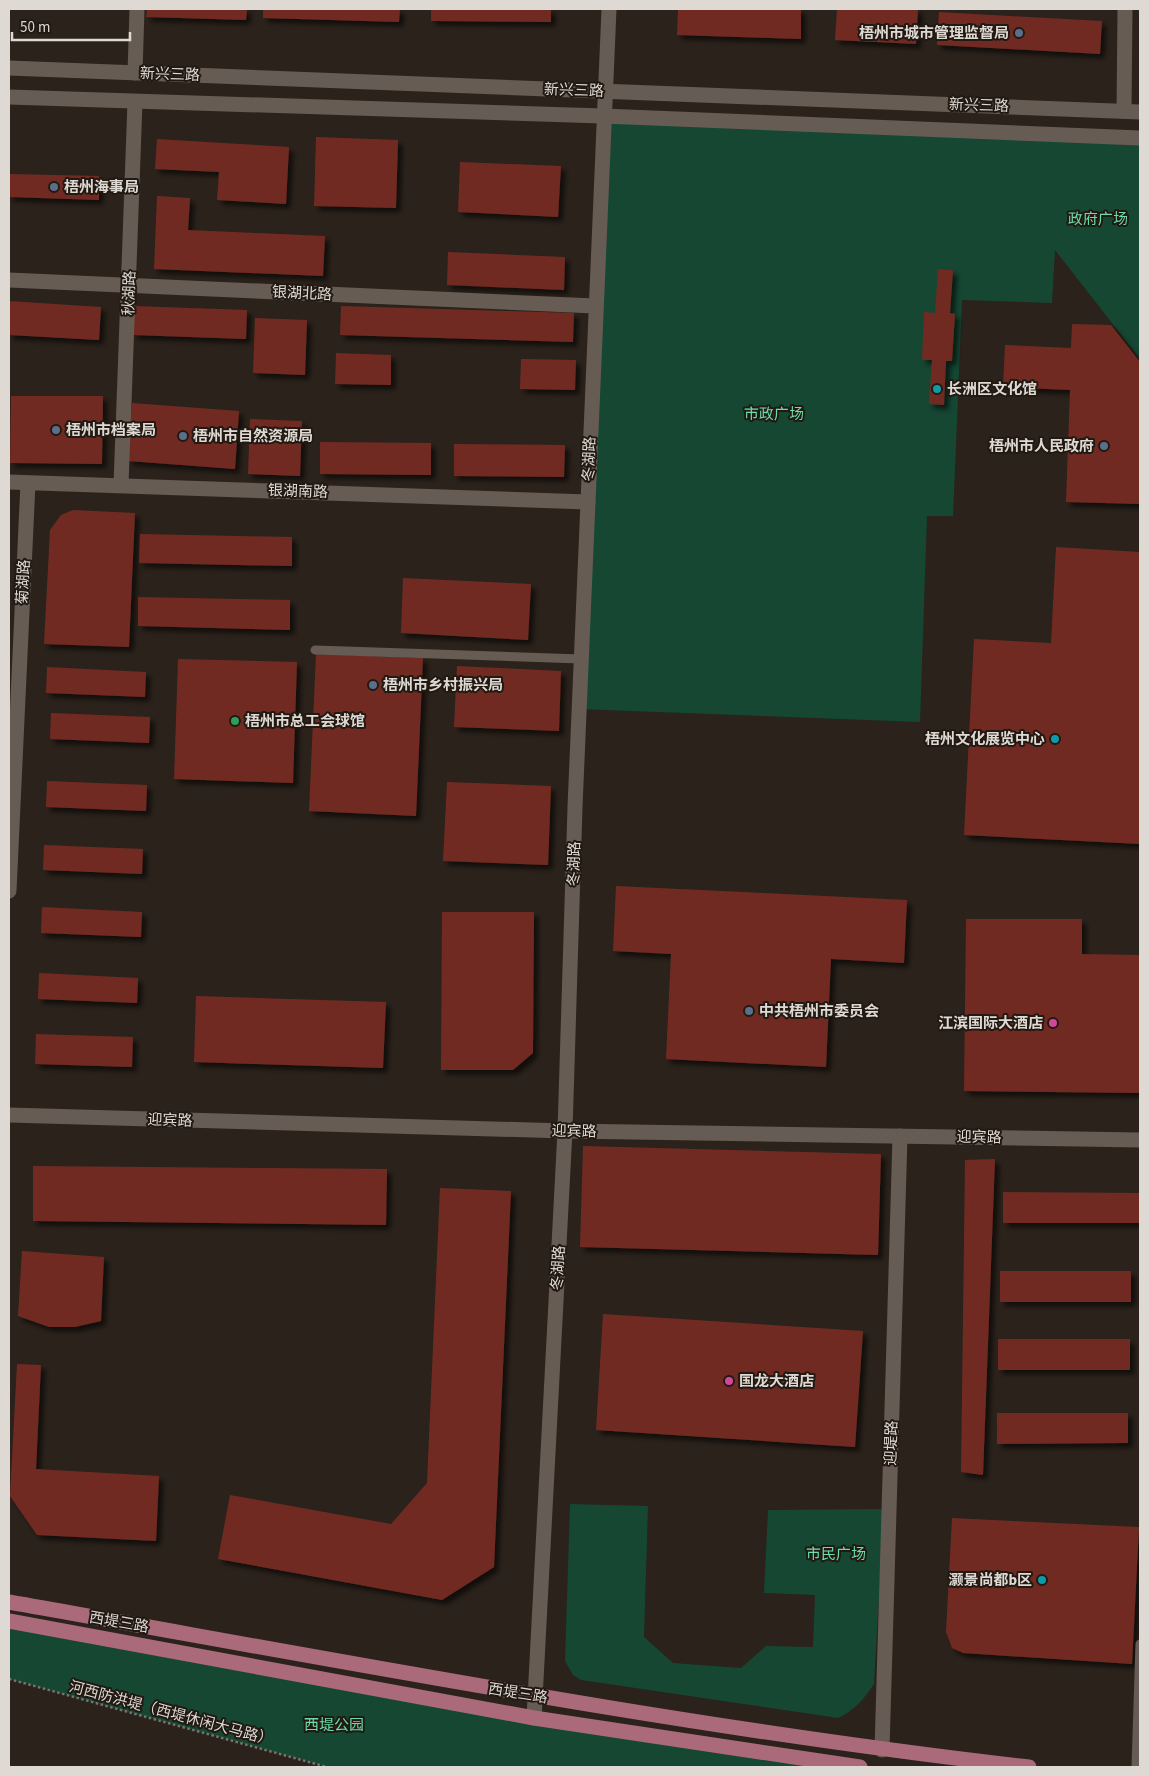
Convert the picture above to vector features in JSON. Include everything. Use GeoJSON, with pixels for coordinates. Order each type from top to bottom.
{"type":"FeatureCollection","features":[{"type":"Feature","properties":{"kind":"main road","name":"西堤三路"},"geometry":{"type":"LineString","coordinates":[[9,1602],[537,1696],[882,1750],[1029,1767]]}},
{"type":"Feature","properties":{"kind":"main road","name":"西堤三路"},"geometry":{"type":"LineString","coordinates":[[9,1621],[534,1718],[860,1767]]}},
{"type":"Feature","properties":{"kind":"street"},"geometry":{"type":"LineString","coordinates":[[135,73],[137,9]]}},
{"type":"Feature","properties":{"kind":"street","name":"冬湖路"},"geometry":{"type":"LineString","coordinates":[[534,1718],[537,1696],[565,1131],[581,659],[609,9]]}},
{"type":"Feature","properties":{"kind":"street"},"geometry":{"type":"LineString","coordinates":[[1124,111],[1125,9]]}},
{"type":"Feature","properties":{"kind":"street","name":"新兴三路"},"geometry":{"type":"LineString","coordinates":[[9,68],[1140,112]]}},
{"type":"Feature","properties":{"kind":"street","name":"新兴三路"},"geometry":{"type":"LineString","coordinates":[[9,97],[603,116],[1140,138]]}},
{"type":"Feature","properties":{"kind":"street","name":"秋湖路"},"geometry":{"type":"LineString","coordinates":[[122,485],[135,102]]}},
{"type":"Feature","properties":{"kind":"street","name":"银湖北路"},"geometry":{"type":"LineString","coordinates":[[9,280],[595,306]]}},
{"type":"Feature","properties":{"kind":"street","name":"银湖南路"},"geometry":{"type":"LineString","coordinates":[[9,482],[588,502]]}},
{"type":"Feature","properties":{"kind":"street","name":"菊湖路"},"geometry":{"type":"LineString","coordinates":[[9,892],[28,483]]}},
{"type":"Feature","properties":{"kind":"street","name":"迎宾路"},"geometry":{"type":"LineString","coordinates":[[9,1115],[565,1131],[1140,1140]]}},
{"type":"Feature","properties":{"kind":"street","name":"迎堤路"},"geometry":{"type":"LineString","coordinates":[[882,1750],[900,1136]]}},
{"type":"Feature","properties":{"kind":"lane"},"geometry":{"type":"LineString","coordinates":[[315,650],[581,659]]}},
{"type":"Feature","properties":{"kind":"lane"},"geometry":{"type":"LineString","coordinates":[[1136,1767],[1140,1644]]}},
{"type":"Feature","properties":{"kind":"path","name":"河西防洪堤（西堤休闲大马路）"},"geometry":{"type":"LineString","coordinates":[[9,1679],[327,1767]]}},
{"type":"Feature","properties":{"kind":"green space","name":"市政广场"},"geometry":{"type":"Polygon","coordinates":[[[603,116],[1140,138],[1140,359],[1055,250],[1052,303],[962,300],[953,516],[927,516],[920,722],[579,709],[603,116]]]}},
{"type":"Feature","properties":{"kind":"green space","name":"市民广场"},"geometry":{"type":"Polygon","coordinates":[[[570,1504],[648,1506],[644,1637],[673,1663],[741,1668],[766,1646],[813,1647],[815,1595],[764,1593],[768,1510],[884,1509],[874,1684],[858,1704],[838,1718],[581,1680],[573,1675],[565,1661],[570,1504]]]}},
{"type":"Feature","properties":{"kind":"green space","name":"西堤公园"},"geometry":{"type":"Polygon","coordinates":[[[9,1621],[860,1767],[327,1767],[9,1679],[9,1621]]]}},
{"type":"Feature","properties":{"kind":"building"},"geometry":{"type":"Polygon","coordinates":[[[147,9],[247,9],[246,20],[146,17],[147,9]]]}},
{"type":"Feature","properties":{"kind":"building"},"geometry":{"type":"Polygon","coordinates":[[[263,9],[400,9],[399,22],[263,18],[263,9]]]}},
{"type":"Feature","properties":{"kind":"building"},"geometry":{"type":"Polygon","coordinates":[[[431,9],[551,9],[551,22],[431,21],[431,9]]]}},
{"type":"Feature","properties":{"kind":"building"},"geometry":{"type":"Polygon","coordinates":[[[678,9],[801,9],[801,39],[677,35],[678,9]]]}},
{"type":"Feature","properties":{"kind":"building"},"geometry":{"type":"Polygon","coordinates":[[[837,9],[918,9],[916,44],[835,40],[837,9]]]}},
{"type":"Feature","properties":{"kind":"building","name":"梧州市城市管理监督局"},"geometry":{"type":"Polygon","coordinates":[[[939,12],[1102,21],[1100,54],[937,45],[939,12]]]}},
{"type":"Feature","properties":{"kind":"building"},"geometry":{"type":"Polygon","coordinates":[[[316,137],[398,140],[396,208],[314,206],[316,137]]]}},
{"type":"Feature","properties":{"kind":"building"},"geometry":{"type":"Polygon","coordinates":[[[157,139],[289,147],[286,204],[217,200],[219,172],[155,169],[157,139]]]}},
{"type":"Feature","properties":{"kind":"building"},"geometry":{"type":"Polygon","coordinates":[[[460,162],[561,166],[558,217],[458,212],[460,162]]]}},
{"type":"Feature","properties":{"kind":"building","name":"梧州海事局"},"geometry":{"type":"Polygon","coordinates":[[[9,174],[99,176],[99,200],[9,197],[9,174]]]}},
{"type":"Feature","properties":{"kind":"building"},"geometry":{"type":"Polygon","coordinates":[[[157,196],[190,198],[188,230],[325,236],[323,276],[154,269],[157,196]]]}},
{"type":"Feature","properties":{"kind":"building"},"geometry":{"type":"Polygon","coordinates":[[[448,252],[565,257],[564,290],[447,285],[448,252]]]}},
{"type":"Feature","properties":{"kind":"building"},"geometry":{"type":"Polygon","coordinates":[[[938,269],[953,270],[950,313],[955,314],[952,361],[946,361],[944,405],[929,404],[932,360],[922,360],[924,312],[935,313],[938,269]]]}},
{"type":"Feature","properties":{"kind":"building"},"geometry":{"type":"Polygon","coordinates":[[[9,301],[101,307],[99,340],[9,335],[9,301]]]}},
{"type":"Feature","properties":{"kind":"building"},"geometry":{"type":"Polygon","coordinates":[[[134,306],[247,310],[246,339],[133,335],[134,306]]]}},
{"type":"Feature","properties":{"kind":"building"},"geometry":{"type":"Polygon","coordinates":[[[341,306],[574,313],[573,342],[340,335],[341,306]]]}},
{"type":"Feature","properties":{"kind":"building"},"geometry":{"type":"Polygon","coordinates":[[[255,318],[307,320],[305,375],[253,373],[255,318]]]}},
{"type":"Feature","properties":{"kind":"building","name":"梧州市人民政府"},"geometry":{"type":"Polygon","coordinates":[[[1072,324],[1111,325],[1140,362],[1140,504],[1066,502],[1070,390],[1003,387],[1005,345],[1071,348],[1072,324]]]}},
{"type":"Feature","properties":{"kind":"building"},"geometry":{"type":"Polygon","coordinates":[[[336,353],[391,355],[391,385],[335,384],[336,353]]]}},
{"type":"Feature","properties":{"kind":"building"},"geometry":{"type":"Polygon","coordinates":[[[521,359],[576,360],[575,390],[520,389],[521,359]]]}},
{"type":"Feature","properties":{"kind":"building","name":"梧州市档案局"},"geometry":{"type":"Polygon","coordinates":[[[11,396],[103,396],[102,464],[10,463],[11,396]]]}},
{"type":"Feature","properties":{"kind":"building","name":"梧州市自然资源局"},"geometry":{"type":"Polygon","coordinates":[[[132,403],[239,411],[235,469],[128,461],[132,403]]]}},
{"type":"Feature","properties":{"kind":"building"},"geometry":{"type":"Polygon","coordinates":[[[250,419],[302,421],[300,476],[248,474],[250,419]]]}},
{"type":"Feature","properties":{"kind":"building"},"geometry":{"type":"Polygon","coordinates":[[[320,442],[431,443],[431,475],[320,474],[320,442]]]}},
{"type":"Feature","properties":{"kind":"building"},"geometry":{"type":"Polygon","coordinates":[[[454,444],[565,445],[564,477],[454,476],[454,444]]]}},
{"type":"Feature","properties":{"kind":"building"},"geometry":{"type":"Polygon","coordinates":[[[73,510],[135,513],[129,647],[44,644],[50,530],[61,515],[73,510]]]}},
{"type":"Feature","properties":{"kind":"building"},"geometry":{"type":"Polygon","coordinates":[[[140,534],[292,537],[292,566],[139,563],[140,534]]]}},
{"type":"Feature","properties":{"kind":"building","name":"梧州文化展览中心"},"geometry":{"type":"Polygon","coordinates":[[[1056,547],[1140,552],[1140,844],[964,835],[974,639],[1051,643],[1056,547]]]}},
{"type":"Feature","properties":{"kind":"building"},"geometry":{"type":"Polygon","coordinates":[[[403,578],[531,584],[528,640],[401,633],[403,578]]]}},
{"type":"Feature","properties":{"kind":"building"},"geometry":{"type":"Polygon","coordinates":[[[138,597],[290,600],[290,630],[138,626],[138,597]]]}},
{"type":"Feature","properties":{"kind":"building"},"geometry":{"type":"Polygon","coordinates":[[[316,654],[423,658],[416,816],[309,811],[316,654]]]}},
{"type":"Feature","properties":{"kind":"building","name":"梧州市总工会球馆"},"geometry":{"type":"Polygon","coordinates":[[[178,659],[297,662],[293,783],[174,779],[178,659]]]}},
{"type":"Feature","properties":{"kind":"building"},"geometry":{"type":"Polygon","coordinates":[[[457,666],[561,671],[559,731],[454,727],[457,666]]]}},
{"type":"Feature","properties":{"kind":"building"},"geometry":{"type":"Polygon","coordinates":[[[47,667],[146,672],[145,697],[46,693],[47,667]]]}},
{"type":"Feature","properties":{"kind":"building"},"geometry":{"type":"Polygon","coordinates":[[[51,713],[150,717],[149,743],[50,739],[51,713]]]}},
{"type":"Feature","properties":{"kind":"building"},"geometry":{"type":"Polygon","coordinates":[[[47,781],[147,785],[146,811],[46,807],[47,781]]]}},
{"type":"Feature","properties":{"kind":"building"},"geometry":{"type":"Polygon","coordinates":[[[447,782],[551,786],[548,865],[443,861],[447,782]]]}},
{"type":"Feature","properties":{"kind":"building"},"geometry":{"type":"Polygon","coordinates":[[[44,845],[143,849],[142,874],[43,870],[44,845]]]}},
{"type":"Feature","properties":{"kind":"building","name":"中共梧州市委员会"},"geometry":{"type":"Polygon","coordinates":[[[616,886],[907,900],[904,963],[831,959],[826,1067],[666,1059],[671,954],[613,951],[616,886]]]}},
{"type":"Feature","properties":{"kind":"building"},"geometry":{"type":"Polygon","coordinates":[[[42,907],[142,912],[141,937],[41,933],[42,907]]]}},
{"type":"Feature","properties":{"kind":"building"},"geometry":{"type":"Polygon","coordinates":[[[442,912],[534,912],[533,1053],[513,1070],[441,1070],[442,912]]]}},
{"type":"Feature","properties":{"kind":"building","name":"江滨国际大酒店"},"geometry":{"type":"Polygon","coordinates":[[[966,919],[1082,919],[1082,954],[1140,955],[1140,1093],[964,1091],[966,919]]]}},
{"type":"Feature","properties":{"kind":"building"},"geometry":{"type":"Polygon","coordinates":[[[39,973],[138,978],[137,1003],[38,999],[39,973]]]}},
{"type":"Feature","properties":{"kind":"building"},"geometry":{"type":"Polygon","coordinates":[[[196,996],[386,1002],[383,1068],[194,1062],[196,996]]]}},
{"type":"Feature","properties":{"kind":"building"},"geometry":{"type":"Polygon","coordinates":[[[36,1034],[133,1037],[132,1067],[35,1064],[36,1034]]]}},
{"type":"Feature","properties":{"kind":"building"},"geometry":{"type":"Polygon","coordinates":[[[583,1146],[881,1154],[878,1255],[580,1247],[583,1146]]]}},
{"type":"Feature","properties":{"kind":"building"},"geometry":{"type":"Polygon","coordinates":[[[995,1159],[983,1475],[961,1472],[965,1160],[995,1159]]]}},
{"type":"Feature","properties":{"kind":"building"},"geometry":{"type":"Polygon","coordinates":[[[33,1166],[387,1169],[386,1225],[33,1221],[33,1166]]]}},
{"type":"Feature","properties":{"kind":"building"},"geometry":{"type":"Polygon","coordinates":[[[440,1188],[511,1191],[494,1567],[442,1600],[218,1559],[230,1495],[391,1524],[427,1483],[440,1188]]]}},
{"type":"Feature","properties":{"kind":"building"},"geometry":{"type":"Polygon","coordinates":[[[1003,1192],[1140,1193],[1140,1223],[1003,1223],[1003,1192]]]}},
{"type":"Feature","properties":{"kind":"building"},"geometry":{"type":"Polygon","coordinates":[[[22,1251],[104,1257],[101,1321],[75,1327],[49,1327],[18,1316],[22,1251]]]}},
{"type":"Feature","properties":{"kind":"building"},"geometry":{"type":"Polygon","coordinates":[[[1000,1271],[1131,1271],[1131,1302],[1000,1302],[1000,1271]]]}},
{"type":"Feature","properties":{"kind":"building","name":"国龙大酒店"},"geometry":{"type":"Polygon","coordinates":[[[603,1314],[863,1331],[855,1447],[596,1430],[603,1314]]]}},
{"type":"Feature","properties":{"kind":"building"},"geometry":{"type":"Polygon","coordinates":[[[998,1339],[1130,1339],[1130,1370],[998,1370],[998,1339]]]}},
{"type":"Feature","properties":{"kind":"building"},"geometry":{"type":"Polygon","coordinates":[[[17,1364],[41,1365],[36,1469],[159,1476],[156,1541],[37,1535],[10,1496],[17,1364]]]}},
{"type":"Feature","properties":{"kind":"building"},"geometry":{"type":"Polygon","coordinates":[[[997,1413],[1128,1413],[1128,1443],[997,1444],[997,1413]]]}},
{"type":"Feature","properties":{"kind":"building","name":"灏景尚都b区"},"geometry":{"type":"Polygon","coordinates":[[[952,1518],[1139,1527],[1132,1664],[963,1653],[952,1648],[946,1632],[952,1518]]]}},
{"type":"Feature","properties":{"kind":"place","name":"梧州市城市管理监督局"},"geometry":{"type":"Point","coordinates":[1019,33]}},
{"type":"Feature","properties":{"kind":"place","name":"梧州海事局"},"geometry":{"type":"Point","coordinates":[54,187]}},
{"type":"Feature","properties":{"kind":"place","name":"长洲区文化馆"},"geometry":{"type":"Point","coordinates":[937,389]}},
{"type":"Feature","properties":{"kind":"place","name":"梧州市档案局"},"geometry":{"type":"Point","coordinates":[56,430]}},
{"type":"Feature","properties":{"kind":"place","name":"梧州市自然资源局"},"geometry":{"type":"Point","coordinates":[183,436]}},
{"type":"Feature","properties":{"kind":"place","name":"梧州市人民政府"},"geometry":{"type":"Point","coordinates":[1104,446]}},
{"type":"Feature","properties":{"kind":"place","name":"梧州市乡村振兴局"},"geometry":{"type":"Point","coordinates":[373,685]}},
{"type":"Feature","properties":{"kind":"place","name":"梧州市总工会球馆"},"geometry":{"type":"Point","coordinates":[235,721]}},
{"type":"Feature","properties":{"kind":"place","name":"梧州文化展览中心"},"geometry":{"type":"Point","coordinates":[1055,739]}},
{"type":"Feature","properties":{"kind":"place","name":"中共梧州市委员会"},"geometry":{"type":"Point","coordinates":[749,1011]}},
{"type":"Feature","properties":{"kind":"place","name":"江滨国际大酒店"},"geometry":{"type":"Point","coordinates":[1053,1023]}},
{"type":"Feature","properties":{"kind":"place","name":"国龙大酒店"},"geometry":{"type":"Point","coordinates":[729,1381]}},
{"type":"Feature","properties":{"kind":"place","name":"灏景尚都b区"},"geometry":{"type":"Point","coordinates":[1042,1580]}},
{"type":"Feature","properties":{"kind":"park label","name":"政府广场"},"geometry":{"type":"Point","coordinates":[1098,219]}}]}
